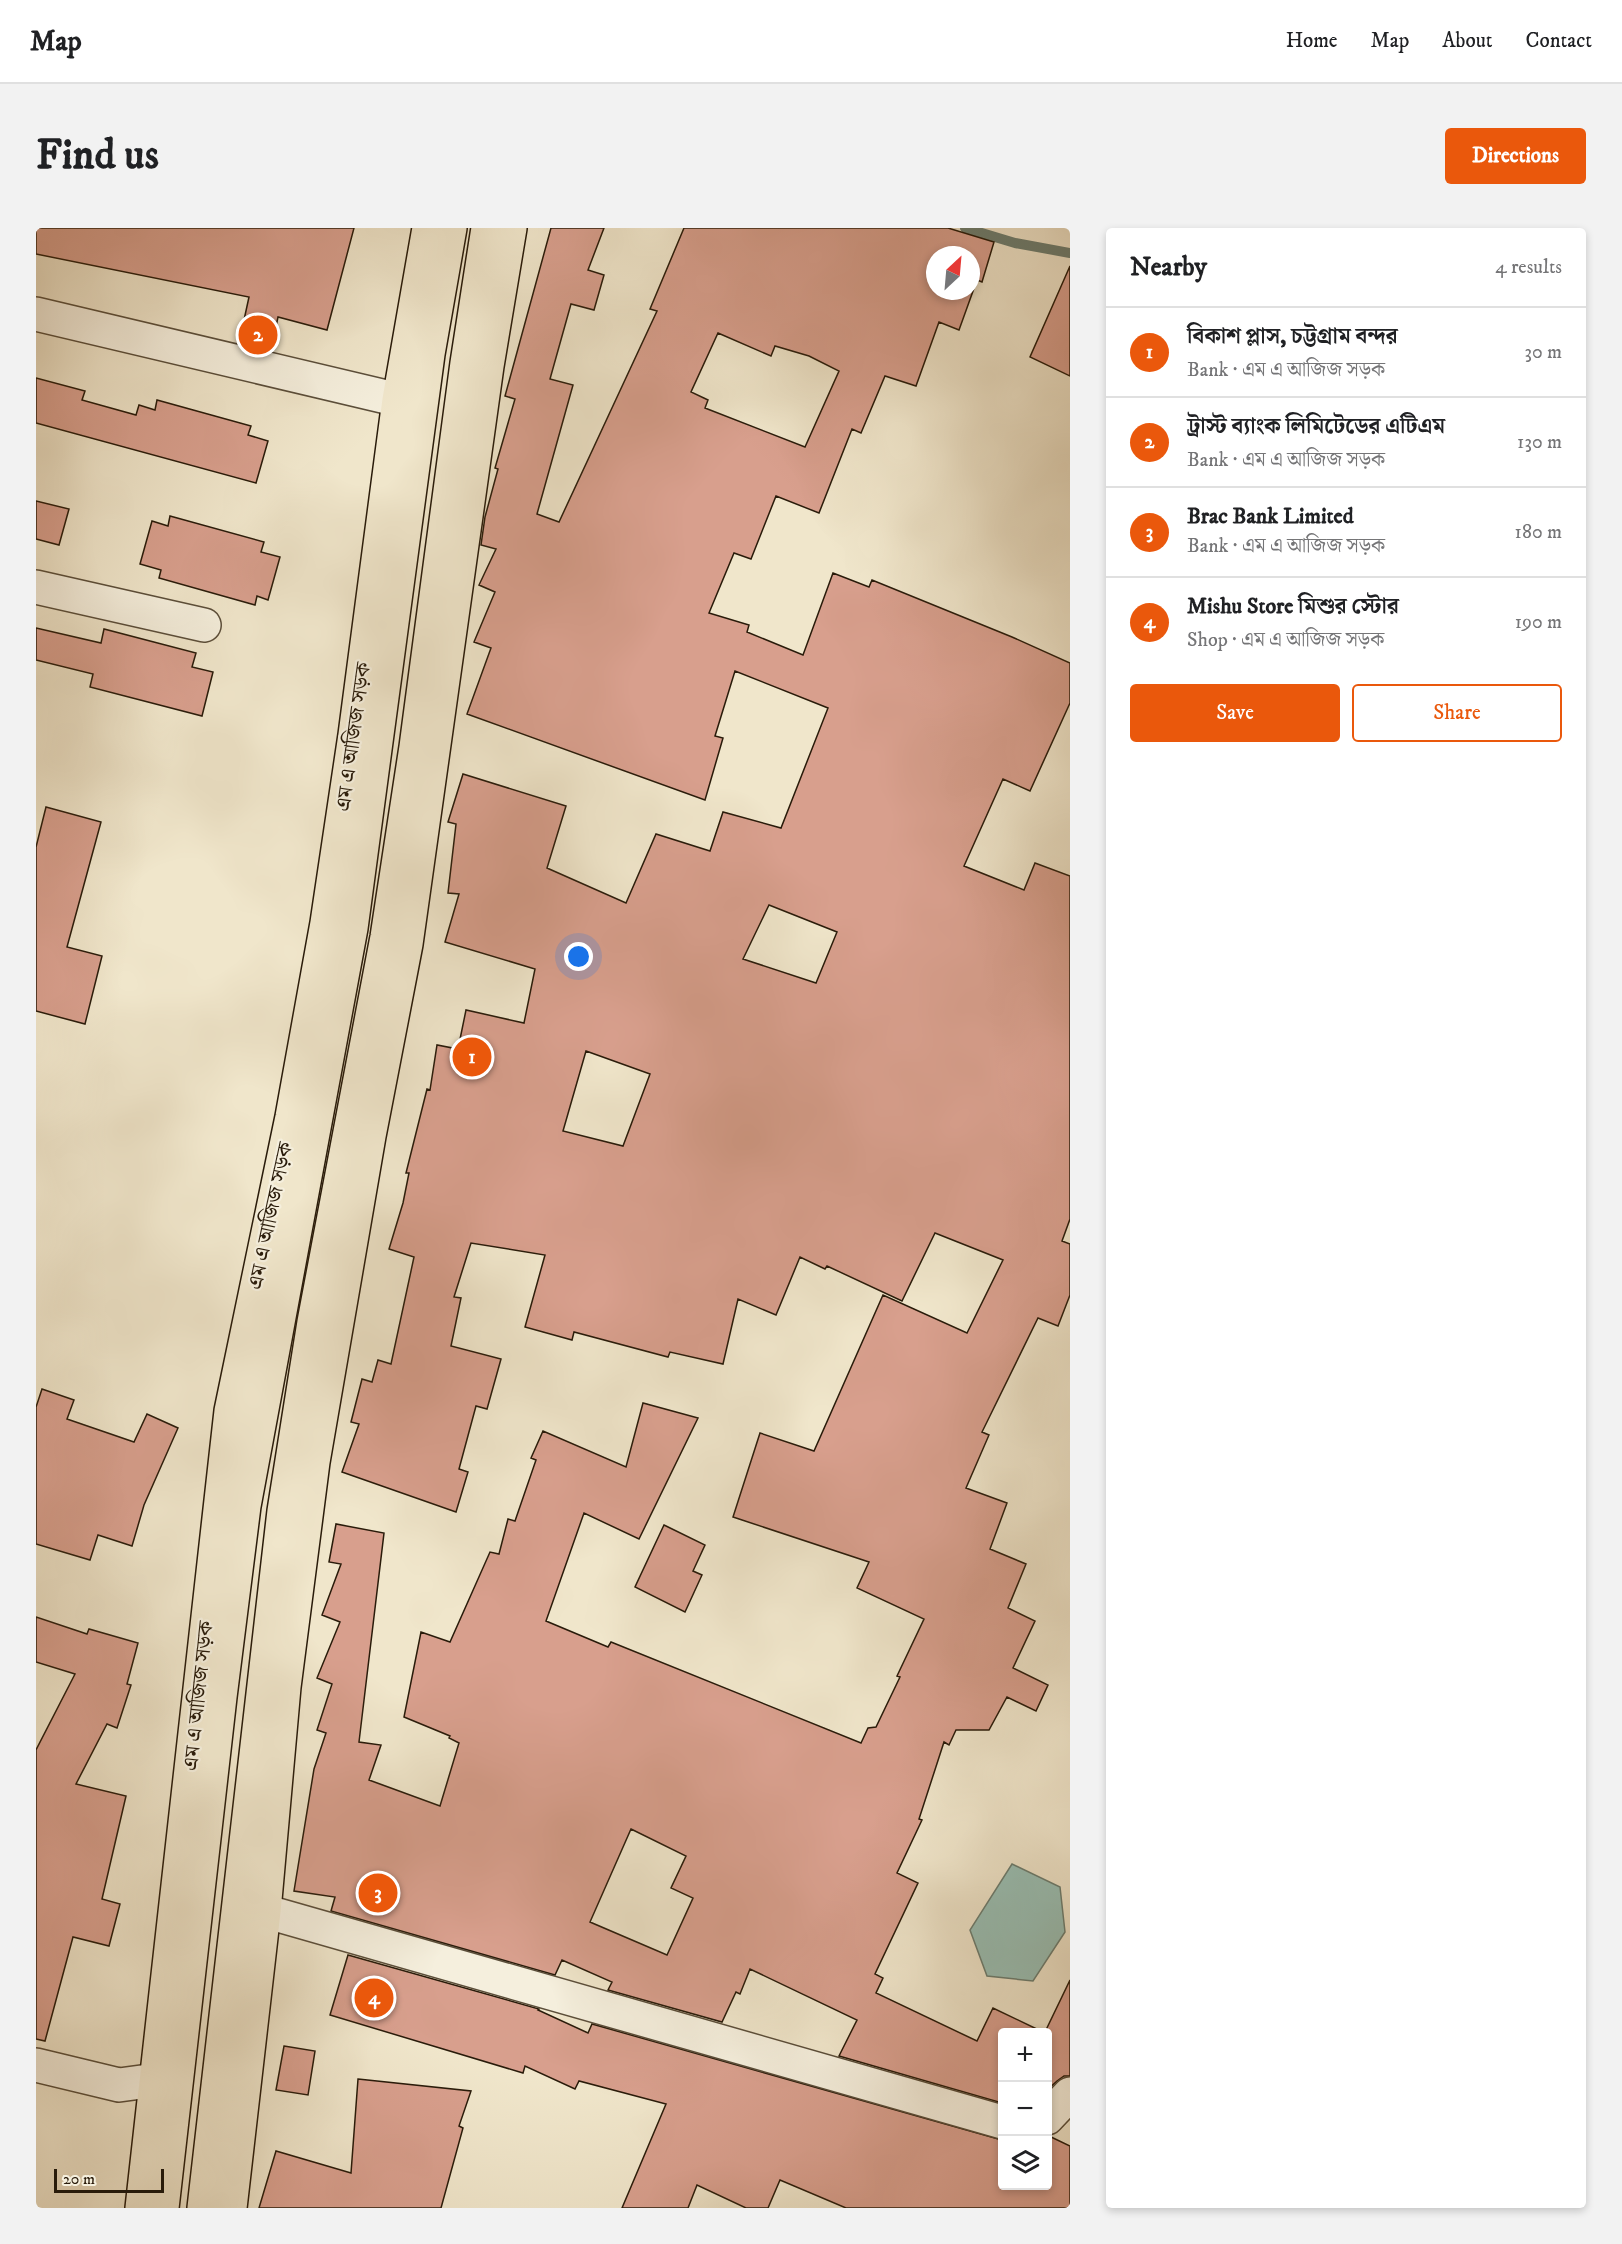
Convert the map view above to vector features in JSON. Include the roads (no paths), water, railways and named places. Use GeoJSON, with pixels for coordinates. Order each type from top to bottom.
{"type":"FeatureCollection","features":[{"type":"Feature","properties":{"kind":"main road","name":"এম এ আজিজ সড়ক"},"geometry":{"type":"LineString","coordinates":[[142,2208],[231,1411],[292,1117],[327,923],[355,735],[399,400],[429,228]]}},
{"type":"Feature","properties":{"kind":"main road"},"geometry":{"type":"LineString","coordinates":[[162,2208],[244,1506],[351,928],[428,354],[450,228]]}},
{"type":"Feature","properties":{"kind":"main road"},"geometry":{"type":"LineString","coordinates":[[204,2208],[284,1511],[314,1323],[387,937],[416,747],[466,363],[488,228]]}},
{"type":"Feature","properties":{"kind":"main road"},"geometry":{"type":"LineString","coordinates":[[230,2208],[264,1911],[284,1687],[313,1462],[369,1136],[406,944],[487,366],[510,228]]}},
{"type":"Feature","properties":{"kind":"street"},"geometry":{"type":"LineString","coordinates":[[36,314],[399,400]]}},
{"type":"Feature","properties":{"kind":"street"},"geometry":{"type":"LineString","coordinates":[[36,587],[204,625]]}},
{"type":"Feature","properties":{"kind":"street"},"geometry":{"type":"LineString","coordinates":[[264,1911],[998,2121]]}},
{"type":"Feature","properties":{"kind":"street"},"geometry":{"type":"LineString","coordinates":[[36,2065],[119,2085],[156,2080]]}},
{"type":"Feature","properties":{"kind":"street"},"geometry":{"type":"LineString","coordinates":[[1052,2113],[1070,2094]]}},
{"type":"Feature","properties":{"kind":"water"},"geometry":{"type":"Polygon","coordinates":[[[1012,1864],[1060,1887],[1065,1932],[1033,1981],[987,1976],[970,1930],[1012,1864]]]}},
{"type":"Feature","properties":{"kind":"waterway"},"geometry":{"type":"LineString","coordinates":[[965,228],[1015,243],[1070,253]]}},
{"type":"Feature","properties":{"kind":"place","name":"ট্রাস্ট ব্যাংক লিমিটেডের এটিএম"},"geometry":{"type":"Point","coordinates":[258,335]}},
{"type":"Feature","properties":{"kind":"place","name":"বিকাশ প্লাস, চট্টগ্রাম বন্দর"},"geometry":{"type":"Point","coordinates":[472,1057]}},
{"type":"Feature","properties":{"kind":"place","name":"Brac Bank Limited"},"geometry":{"type":"Point","coordinates":[378,1893]}},
{"type":"Feature","properties":{"kind":"place","name":"Mishu Store মিশুর স্টোর"},"geometry":{"type":"Point","coordinates":[374,1998]}}]}
